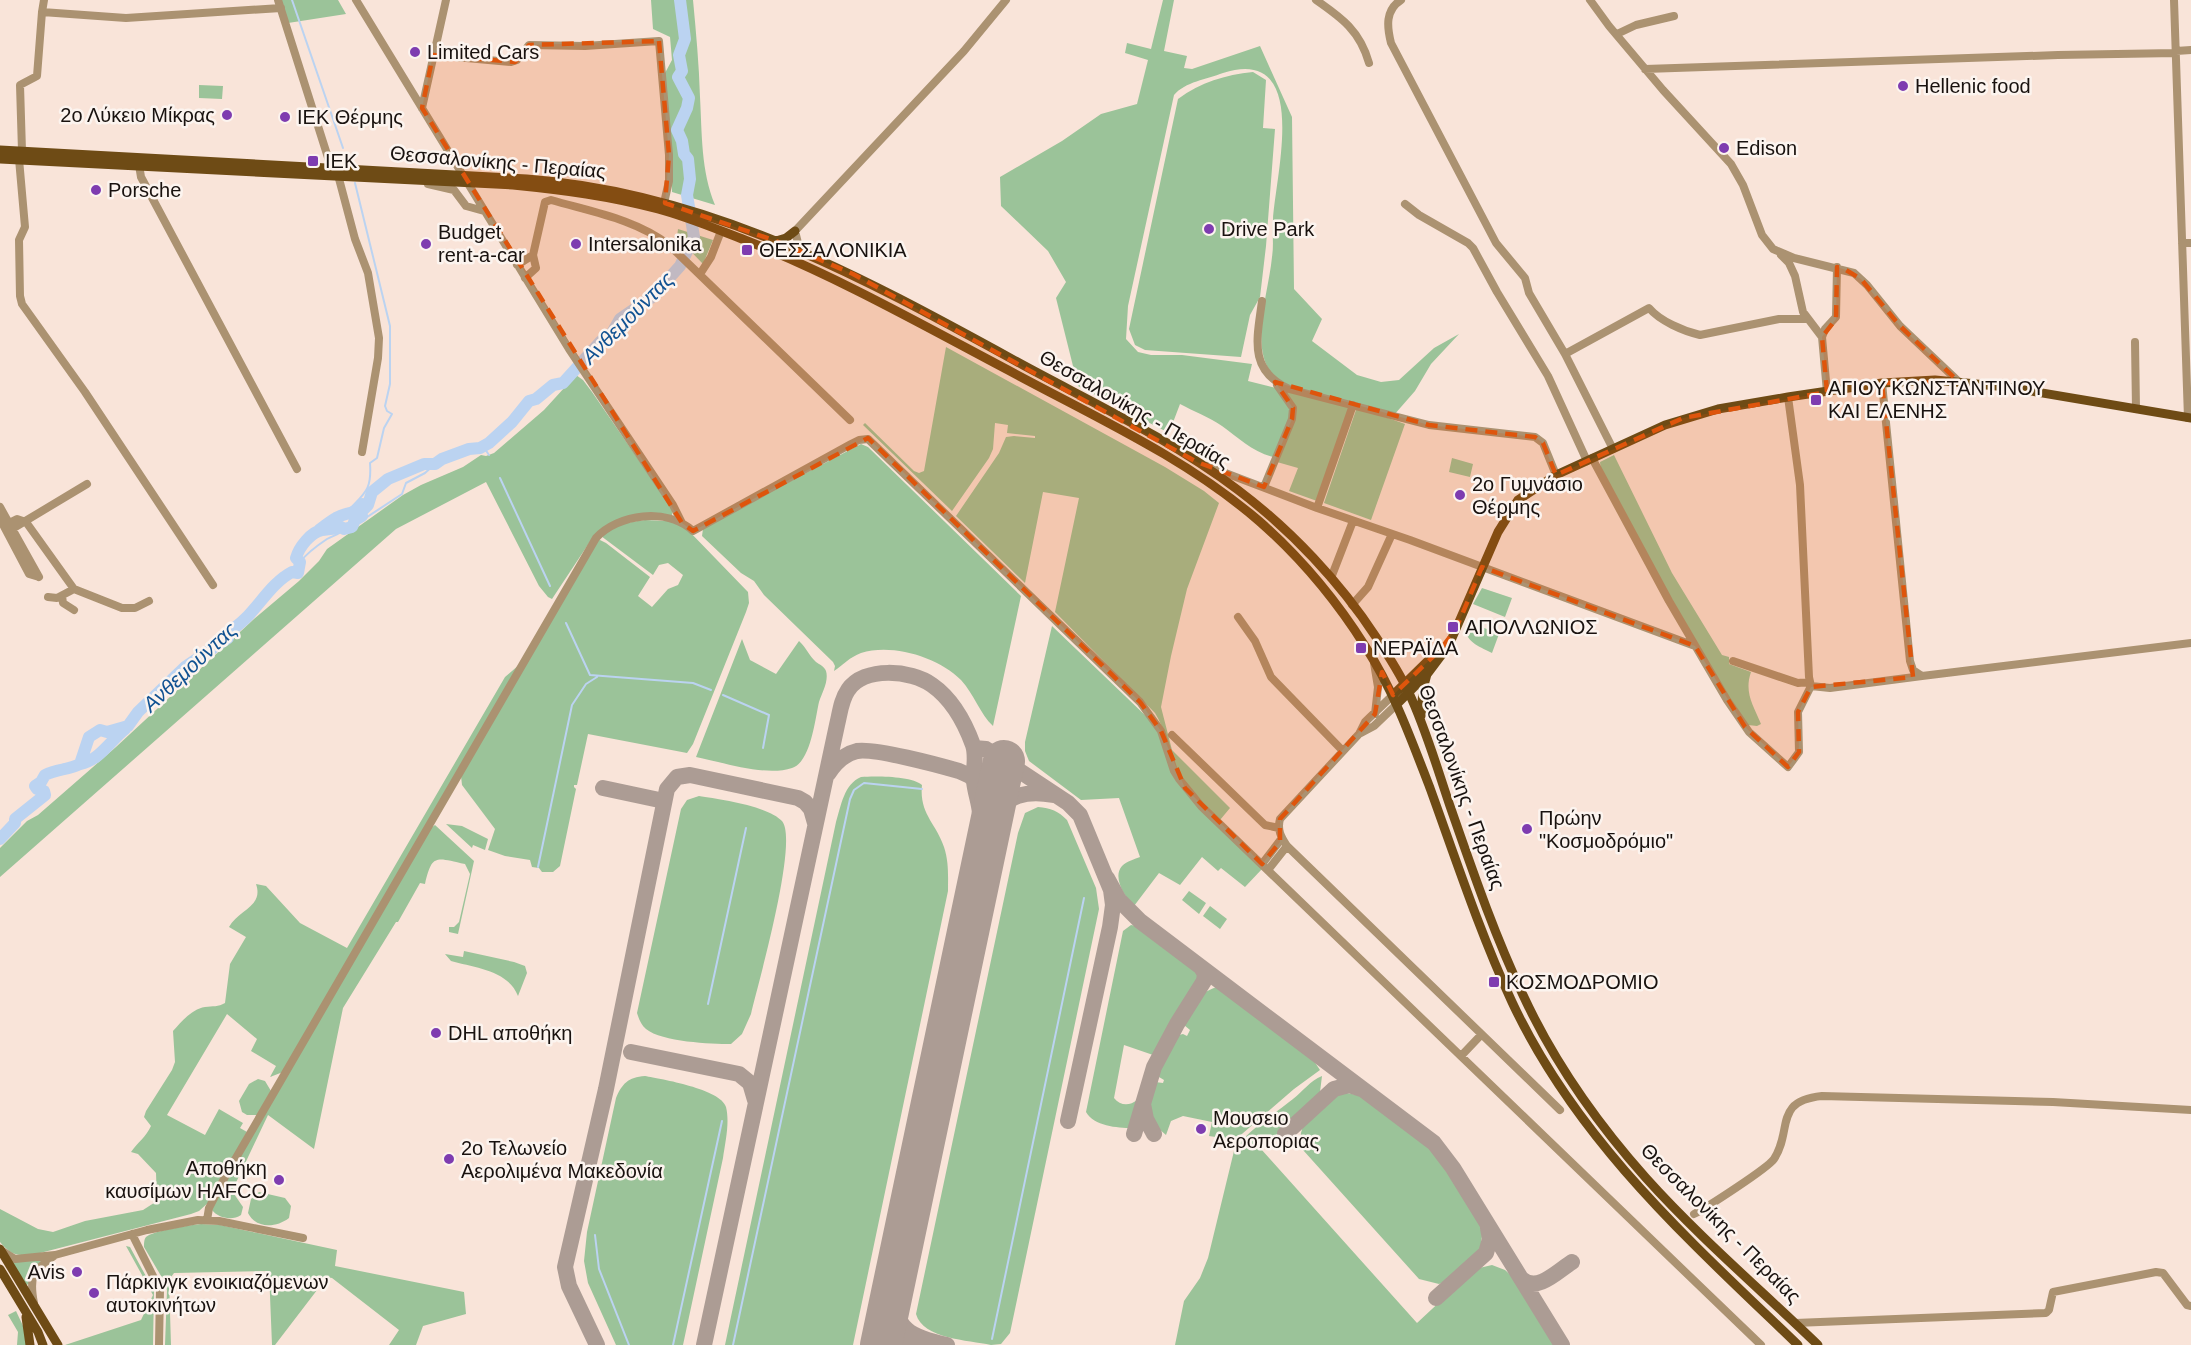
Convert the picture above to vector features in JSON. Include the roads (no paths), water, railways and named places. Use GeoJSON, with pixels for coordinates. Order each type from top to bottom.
{"type":"FeatureCollection","features":[{"type":"Feature","properties":{"kind":"main road","name":"Θεσσαλονίκης - Περαίας"},"geometry":{"type":"LineString","coordinates":[[0,150],[20,155],[139,165],[337,171],[361,168],[592,194],[676,210],[776,241],[809,254],[901,299],[1197,462],[1257,505],[1297,543],[1331,578],[1373,632],[1406,688],[1421,722],[1501,944],[1532,1014],[1559,1062],[1609,1133],[1646,1178],[1818,1345]]}},
{"type":"Feature","properties":{"kind":"main road","name":"Θεσσαλονίκης - Περαίας"},"geometry":{"type":"LineString","coordinates":[[0,159],[20,155],[337,171],[391,178],[465,178],[576,183],[664,203],[676,210]]}},
{"type":"Feature","properties":{"kind":"main road","name":"Θεσσαλονίκης - Περαίας"},"geometry":{"type":"LineString","coordinates":[[710,222],[722,231],[799,262],[878,300],[1155,448],[1235,502],[1277,537],[1314,576],[1337,605],[1368,651],[1395,699],[1486,943],[1522,1023],[1551,1074],[1607,1152],[1640,1189],[1684,1236],[1798,1345]]}},
{"type":"Feature","properties":{"kind":"main road"},"geometry":{"type":"LineString","coordinates":[[776,241],[786,238],[795,231]]}},
{"type":"Feature","properties":{"kind":"main road"},"geometry":{"type":"LineString","coordinates":[[1406,688],[1428,673],[1445,651],[1498,532],[1513,506],[1522,497],[1553,476],[1683,418],[1718,409],[1788,397],[1882,383],[1935,380],[2007,387],[2190,418]]}},
{"type":"Feature","properties":{"kind":"main road"},"geometry":{"type":"LineString","coordinates":[[1395,699],[1452,637]]}},
{"type":"Feature","properties":{"kind":"main road"},"geometry":{"type":"LineString","coordinates":[[1421,722],[1422,693],[1428,673]]}},
{"type":"Feature","properties":{"kind":"main road"},"geometry":{"type":"LineString","coordinates":[[0,1250],[58,1345]]}},
{"type":"Feature","properties":{"kind":"main road"},"geometry":{"type":"LineString","coordinates":[[0,1269],[43,1345]]}},
{"type":"Feature","properties":{"kind":"main road"},"geometry":{"type":"LineString","coordinates":[[25,1311],[30,1345]]}},
{"type":"Feature","properties":{"kind":"street"},"geometry":{"type":"LineString","coordinates":[[44,0],[37,76],[20,85],[20,155],[25,219],[24,232],[19,240],[22,304],[85,392],[213,585]]}},
{"type":"Feature","properties":{"kind":"street"},"geometry":{"type":"LineString","coordinates":[[356,0],[569,349],[674,505],[682,523]]}},
{"type":"Feature","properties":{"kind":"street"},"geometry":{"type":"LineString","coordinates":[[422,108],[446,0]]}},
{"type":"Feature","properties":{"kind":"street"},"geometry":{"type":"LineString","coordinates":[[809,254],[799,244],[795,231],[964,51],[1006,0]]}},
{"type":"Feature","properties":{"kind":"street"},"geometry":{"type":"LineString","coordinates":[[1316,0],[1352,29],[1364,45],[1369,63]]}},
{"type":"Feature","properties":{"kind":"street"},"geometry":{"type":"LineString","coordinates":[[1401,0],[1395,4],[1388,18],[1390,43],[1496,243],[1524,278],[1529,293],[1564,354],[1610,450]]}},
{"type":"Feature","properties":{"kind":"street"},"geometry":{"type":"LineString","coordinates":[[1590,0],[1645,69],[1731,164],[1746,192],[1762,235],[1792,267],[1801,307],[1822,337]]}},
{"type":"Feature","properties":{"kind":"street"},"geometry":{"type":"LineString","coordinates":[[2174,0],[2190,418]]}},
{"type":"Feature","properties":{"kind":"street"},"geometry":{"type":"LineString","coordinates":[[42,12],[126,18],[279,4],[337,171],[368,273],[379,338],[378,358],[362,452]]}},
{"type":"Feature","properties":{"kind":"street"},"geometry":{"type":"LineString","coordinates":[[1617,34],[1636,25],[1674,16]]}},
{"type":"Feature","properties":{"kind":"street"},"geometry":{"type":"LineString","coordinates":[[433,55],[511,62],[517,60],[529,45],[585,46],[658,41],[669,155],[669,181],[664,203]]}},
{"type":"Feature","properties":{"kind":"street"},"geometry":{"type":"LineString","coordinates":[[1645,69],[2191,50]]}},
{"type":"Feature","properties":{"kind":"street"},"geometry":{"type":"LineString","coordinates":[[139,165],[141,177],[297,469]]}},
{"type":"Feature","properties":{"kind":"street"},"geometry":{"type":"LineString","coordinates":[[391,178],[449,188],[454,190],[466,206],[484,211]]}},
{"type":"Feature","properties":{"kind":"street"},"geometry":{"type":"LineString","coordinates":[[525,278],[536,268],[533,255],[545,202],[551,200],[637,226],[669,245],[691,265],[850,420]]}},
{"type":"Feature","properties":{"kind":"street"},"geometry":{"type":"LineString","coordinates":[[1405,204],[1473,248],[1548,376],[1695,646],[1740,721],[1788,767],[1798,752],[1798,712],[1810,684],[1800,485],[1788,397]]}},
{"type":"Feature","properties":{"kind":"street"},"geometry":{"type":"LineString","coordinates":[[700,274],[711,257],[722,231]]}},
{"type":"Feature","properties":{"kind":"street"},"geometry":{"type":"LineString","coordinates":[[2182,243],[2191,243]]}},
{"type":"Feature","properties":{"kind":"street"},"geometry":{"type":"LineString","coordinates":[[1773,249],[1794,258],[1854,273],[1900,326],[1959,382]]}},
{"type":"Feature","properties":{"kind":"street"},"geometry":{"type":"LineString","coordinates":[[517,265],[533,255]]}},
{"type":"Feature","properties":{"kind":"street"},"geometry":{"type":"LineString","coordinates":[[1827,392],[1822,337],[1825,329],[1836,317],[1837,267]]}},
{"type":"Feature","properties":{"kind":"street"},"geometry":{"type":"LineString","coordinates":[[1262,301],[1258,352],[1265,372],[1293,408],[1292,419],[1264,487]]}},
{"type":"Feature","properties":{"kind":"street"},"geometry":{"type":"LineString","coordinates":[[1564,354],[1649,308],[1668,322],[1700,336],[1779,319],[1808,319]]}},
{"type":"Feature","properties":{"kind":"street"},"geometry":{"type":"LineString","coordinates":[[2135,342],[2136,409]]}},
{"type":"Feature","properties":{"kind":"street"},"geometry":{"type":"LineString","coordinates":[[1275,382],[1289,388],[1411,421],[1525,435],[1538,439],[1543,443],[1553,476]]}},
{"type":"Feature","properties":{"kind":"street"},"geometry":{"type":"LineString","coordinates":[[1882,383],[1913,673]]}},
{"type":"Feature","properties":{"kind":"street"},"geometry":{"type":"LineString","coordinates":[[1317,508],[1353,405]]}},
{"type":"Feature","properties":{"kind":"street"},"geometry":{"type":"LineString","coordinates":[[207,1220],[209,1208],[226,1175],[596,538],[608,527],[635,518],[664,518],[682,523],[693,531],[858,440],[868,439],[1140,702],[1161,731],[1174,771],[1185,788],[1761,1345]]}},
{"type":"Feature","properties":{"kind":"street"},"geometry":{"type":"LineString","coordinates":[[1197,462],[1695,646]]}},
{"type":"Feature","properties":{"kind":"street"},"geometry":{"type":"LineString","coordinates":[[26,522],[37,513],[87,484]]}},
{"type":"Feature","properties":{"kind":"street"},"geometry":{"type":"LineString","coordinates":[[0,507],[39,577],[29,574],[0,519]]}},
{"type":"Feature","properties":{"kind":"street"},"geometry":{"type":"LineString","coordinates":[[10,526],[17,519],[26,522],[74,589],[122,608],[135,608],[149,602]]}},
{"type":"Feature","properties":{"kind":"street"},"geometry":{"type":"LineString","coordinates":[[1331,578],[1353,520]]}},
{"type":"Feature","properties":{"kind":"street"},"geometry":{"type":"LineString","coordinates":[[1352,605],[1368,587],[1392,534]]}},
{"type":"Feature","properties":{"kind":"street"},"geometry":{"type":"LineString","coordinates":[[48,597],[53,599],[74,589]]}},
{"type":"Feature","properties":{"kind":"street"},"geometry":{"type":"LineString","coordinates":[[62,596],[63,603],[74,610]]}},
{"type":"Feature","properties":{"kind":"street"},"geometry":{"type":"LineString","coordinates":[[1238,617],[1255,641],[1271,676],[1342,750]]}},
{"type":"Feature","properties":{"kind":"street"},"geometry":{"type":"LineString","coordinates":[[1733,661],[1798,683],[1830,688],[1913,673],[1922,676],[2191,643]]}},
{"type":"Feature","properties":{"kind":"street"},"geometry":{"type":"LineString","coordinates":[[1368,651],[1377,681],[1375,714]]}},
{"type":"Feature","properties":{"kind":"street"},"geometry":{"type":"LineString","coordinates":[[1359,734],[1365,722],[1395,699]]}},
{"type":"Feature","properties":{"kind":"street"},"geometry":{"type":"LineString","coordinates":[[1395,699],[1374,726],[1359,734],[1342,750],[1280,819],[1279,828],[1282,838],[1287,846],[1560,1110]]}},
{"type":"Feature","properties":{"kind":"street"},"geometry":{"type":"LineString","coordinates":[[1172,735],[1265,825],[1279,828]]}},
{"type":"Feature","properties":{"kind":"street"},"geometry":{"type":"LineString","coordinates":[[1262,864],[1282,838]]}},
{"type":"Feature","properties":{"kind":"street"},"geometry":{"type":"LineString","coordinates":[[1268,870],[1287,846]]}},
{"type":"Feature","properties":{"kind":"street"},"geometry":{"type":"LineString","coordinates":[[1461,1056],[1481,1035]]}},
{"type":"Feature","properties":{"kind":"street"},"geometry":{"type":"LineString","coordinates":[[1694,1214],[1773,1161],[1792,1107],[1800,1100],[1809,1097],[2053,1102],[2191,1110]]}},
{"type":"Feature","properties":{"kind":"street"},"geometry":{"type":"LineString","coordinates":[[0,1250],[15,1259],[55,1255],[182,1222],[207,1220],[303,1238]]}},
{"type":"Feature","properties":{"kind":"street"},"geometry":{"type":"LineString","coordinates":[[132,1234],[160,1290],[159,1345]]}},
{"type":"Feature","properties":{"kind":"street"},"geometry":{"type":"LineString","coordinates":[[34,1305],[31,1286],[34,1273],[55,1255]]}},
{"type":"Feature","properties":{"kind":"street"},"geometry":{"type":"LineString","coordinates":[[1795,1323],[2046,1313],[2050,1306],[2051,1296],[2058,1291],[2156,1272],[2163,1273],[2187,1305],[2191,1306]]}},
{"type":"Feature","properties":{"kind":"waterway"},"geometry":{"type":"LineString","coordinates":[[292,0],[343,148]]}},
{"type":"Feature","properties":{"kind":"waterway","name":"Ανθεμούντας"},"geometry":{"type":"LineString","coordinates":[[0,839],[15,823],[15,819],[45,795],[44,791],[35,786],[45,775],[80,764],[89,737],[100,730],[107,732],[128,726],[138,712],[185,667],[228,638],[229,631],[238,626],[275,585],[292,572],[298,573],[300,562],[296,558],[310,537],[322,530],[352,527],[355,520],[362,516],[361,512],[368,505],[372,492],[388,479],[424,464],[435,464],[442,459],[469,449],[480,448],[489,443],[512,422],[529,401],[536,399],[553,385],[563,383],[601,341],[612,333],[620,319],[652,297],[680,266],[694,237],[687,195],[690,179],[688,159],[684,154],[677,130],[689,98],[678,77],[682,71],[679,55],[685,39],[680,0]]}},
{"type":"Feature","properties":{"kind":"waterway"},"geometry":{"type":"LineString","coordinates":[[346,513],[366,491],[370,480],[370,463],[377,458],[384,428],[392,414],[385,406],[390,384],[390,326],[355,183]]}},
{"type":"Feature","properties":{"kind":"waterway"},"geometry":{"type":"LineString","coordinates":[[480,448],[485,449],[489,455]]}},
{"type":"Feature","properties":{"kind":"waterway","name":"Ανθεμούντας"},"geometry":{"type":"LineString","coordinates":[[352,527],[402,494],[406,483],[425,473],[435,464]]}},
{"type":"Feature","properties":{"kind":"waterway"},"geometry":{"type":"LineString","coordinates":[[500,478],[550,586]]}},
{"type":"Feature","properties":{"kind":"waterway","name":"Ανθεμούντας"},"geometry":{"type":"LineString","coordinates":[[319,530],[336,518],[353,512],[362,504]]}},
{"type":"Feature","properties":{"kind":"waterway","name":"Ανθεμούντας"},"geometry":{"type":"LineString","coordinates":[[300,562],[316,547],[344,529]]}},
{"type":"Feature","properties":{"kind":"waterway"},"geometry":{"type":"LineString","coordinates":[[566,623],[590,675],[693,683],[711,690]]}},
{"type":"Feature","properties":{"kind":"waterway"},"geometry":{"type":"LineString","coordinates":[[538,867],[572,705],[586,684],[597,677]]}},
{"type":"Feature","properties":{"kind":"waterway"},"geometry":{"type":"LineString","coordinates":[[723,695],[769,715],[763,748]]}},
{"type":"Feature","properties":{"kind":"waterway","name":"Ανθεμούντας"},"geometry":{"type":"LineString","coordinates":[[80,764],[93,759],[125,729]]}},
{"type":"Feature","properties":{"kind":"waterway"},"geometry":{"type":"LineString","coordinates":[[733,1345],[850,799],[854,790],[864,783],[922,789]]}},
{"type":"Feature","properties":{"kind":"waterway"},"geometry":{"type":"LineString","coordinates":[[708,1004],[746,828]]}},
{"type":"Feature","properties":{"kind":"waterway"},"geometry":{"type":"LineString","coordinates":[[992,1339],[1084,898]]}},
{"type":"Feature","properties":{"kind":"waterway"},"geometry":{"type":"LineString","coordinates":[[673,1345],[722,1121]]}},
{"type":"Feature","properties":{"kind":"waterway"},"geometry":{"type":"LineString","coordinates":[[595,1235],[599,1269],[629,1345]]}},
{"type":"Feature","properties":{"kind":"place","name":"Limited Cars"},"geometry":{"type":"Point","coordinates":[415,52]}},
{"type":"Feature","properties":{"kind":"place","name":"Hellenic food"},"geometry":{"type":"Point","coordinates":[1903,86]}},
{"type":"Feature","properties":{"kind":"place","name":"2ο Λύκειο Μίκρας"},"geometry":{"type":"Point","coordinates":[227,115]}},
{"type":"Feature","properties":{"kind":"place","name":"ΙΕΚ Θέρμης"},"geometry":{"type":"Point","coordinates":[285,117]}},
{"type":"Feature","properties":{"kind":"place","name":"Edison"},"geometry":{"type":"Point","coordinates":[1724,148]}},
{"type":"Feature","properties":{"kind":"place","name":"ΙΕΚ"},"geometry":{"type":"Point","coordinates":[313,161]}},
{"type":"Feature","properties":{"kind":"place","name":"Porsche"},"geometry":{"type":"Point","coordinates":[96,190]}},
{"type":"Feature","properties":{"kind":"place","name":"Drive Park"},"geometry":{"type":"Point","coordinates":[1209,229]}},
{"type":"Feature","properties":{"kind":"place","name":"Budget rent-a-car"},"geometry":{"type":"Point","coordinates":[426,244]}},
{"type":"Feature","properties":{"kind":"place","name":"Intersalonika"},"geometry":{"type":"Point","coordinates":[576,244]}},
{"type":"Feature","properties":{"kind":"place","name":"ΘΕΣΣΑΛΟΝΙΚΙΑ"},"geometry":{"type":"Point","coordinates":[747,250]}},
{"type":"Feature","properties":{"kind":"place","name":"ΑΓΙΟΥ ΚΩΝΣΤΑΝΤΙΝΟΥ ΚΑΙ ΕΛΕΝΗΣ"},"geometry":{"type":"Point","coordinates":[1816,400]}},
{"type":"Feature","properties":{"kind":"place","name":"2ο Γυμνάσιο Θέρμης"},"geometry":{"type":"Point","coordinates":[1460,495]}},
{"type":"Feature","properties":{"kind":"place","name":"ΑΠΟΛΛΩΝΙΟΣ"},"geometry":{"type":"Point","coordinates":[1453,627]}},
{"type":"Feature","properties":{"kind":"place","name":"ΝΕΡΑΪΔΑ"},"geometry":{"type":"Point","coordinates":[1361,648]}},
{"type":"Feature","properties":{"kind":"place","name":"Πρώην \"Κοσμοδρόμιο\""},"geometry":{"type":"Point","coordinates":[1527,829]}},
{"type":"Feature","properties":{"kind":"place","name":"ΚΟΣΜΟΔΡΟΜΙΟ"},"geometry":{"type":"Point","coordinates":[1494,982]}},
{"type":"Feature","properties":{"kind":"place","name":"DHL αποθήκη"},"geometry":{"type":"Point","coordinates":[436,1033]}},
{"type":"Feature","properties":{"kind":"place","name":"Μουσειο Αεροποριας"},"geometry":{"type":"Point","coordinates":[1201,1129]}},
{"type":"Feature","properties":{"kind":"place","name":"2ο Τελωνείο Αερολιμένα Μακεδονία"},"geometry":{"type":"Point","coordinates":[449,1159]}},
{"type":"Feature","properties":{"kind":"place","name":"Αποθήκη καυσίμων HAFCO"},"geometry":{"type":"Point","coordinates":[279,1180]}},
{"type":"Feature","properties":{"kind":"place","name":"Avis"},"geometry":{"type":"Point","coordinates":[77,1272]}},
{"type":"Feature","properties":{"kind":"place","name":"Πάρκινγκ ενοικιαζόμενων αυτοκινήτων"},"geometry":{"type":"Point","coordinates":[94,1293]}}]}
